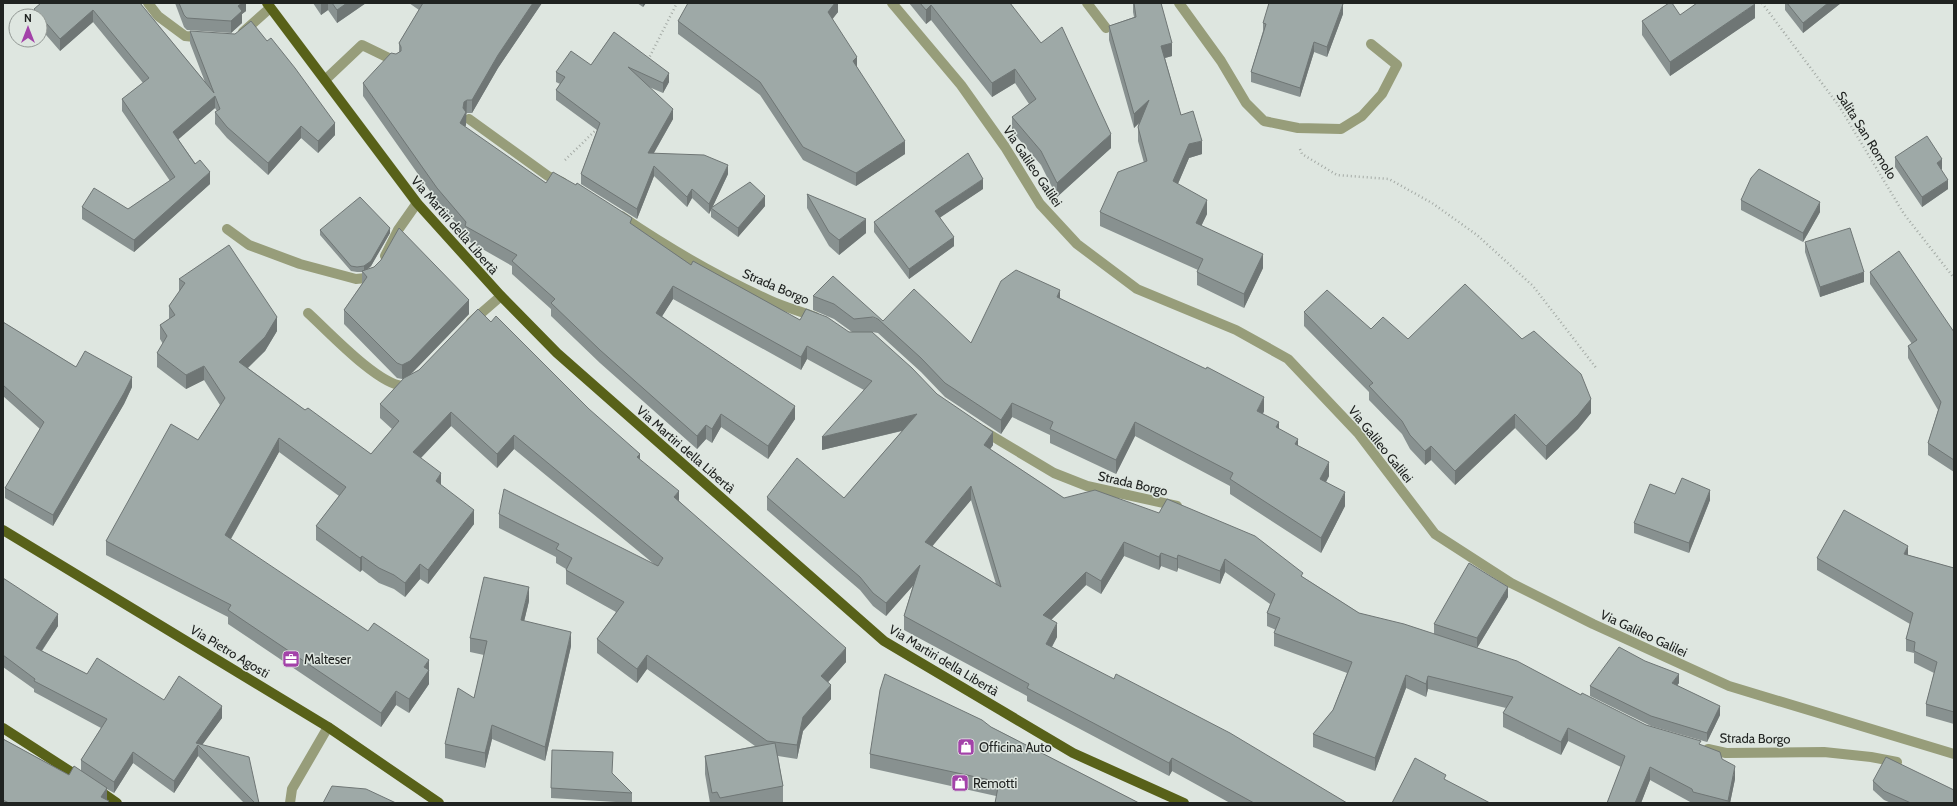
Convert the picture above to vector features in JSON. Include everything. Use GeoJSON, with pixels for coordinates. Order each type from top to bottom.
{"type":"FeatureCollection","features":[{"type":"Feature","properties":{"kind":"main road","name":"Via Martiri della Libertà"},"geometry":{"type":"LineString","coordinates":[[268,5],[417,203],[501,296],[558,353],[884,641],[1073,753],[1184,803]]}},
{"type":"Feature","properties":{"kind":"main road","name":"Via Pietro Agosti"},"geometry":{"type":"LineString","coordinates":[[3,530],[328,727],[439,803]]}},
{"type":"Feature","properties":{"kind":"main road"},"geometry":{"type":"LineString","coordinates":[[3,728],[117,803]]}},
{"type":"Feature","properties":{"kind":"street"},"geometry":{"type":"LineString","coordinates":[[148,3],[158,16],[185,36],[212,38]]}},
{"type":"Feature","properties":{"kind":"street","name":"Via Galileo Galilei"},"geometry":{"type":"LineString","coordinates":[[892,3],[961,85],[1005,147],[1040,204],[1077,244],[1137,289],[1236,330],[1288,359],[1358,433],[1435,534],[1511,583],[1593,624],[1729,686],[1954,754]]}},
{"type":"Feature","properties":{"kind":"street"},"geometry":{"type":"LineString","coordinates":[[1087,3],[1106,28]]}},
{"type":"Feature","properties":{"kind":"street"},"geometry":{"type":"LineString","coordinates":[[1179,3],[1221,61],[1246,103],[1264,121],[1298,128],[1341,129],[1362,116],[1382,94],[1396,65],[1371,44]]}},
{"type":"Feature","properties":{"kind":"street"},"geometry":{"type":"LineString","coordinates":[[233,40],[268,5]]}},
{"type":"Feature","properties":{"kind":"street"},"geometry":{"type":"LineString","coordinates":[[325,80],[362,45],[395,61]]}},
{"type":"Feature","properties":{"kind":"street"},"geometry":{"type":"LineString","coordinates":[[469,119],[548,176],[574,187]]}},
{"type":"Feature","properties":{"kind":"street"},"geometry":{"type":"LineString","coordinates":[[227,229],[249,246],[300,264],[356,279],[366,278],[375,271],[383,261],[391,243],[417,203]]}},
{"type":"Feature","properties":{"kind":"street","name":"Strada Borgo"},"geometry":{"type":"LineString","coordinates":[[615,212],[672,249],[740,286],[771,301],[823,321]]}},
{"type":"Feature","properties":{"kind":"street"},"geometry":{"type":"LineString","coordinates":[[464,329],[501,296]]}},
{"type":"Feature","properties":{"kind":"street"},"geometry":{"type":"LineString","coordinates":[[308,313],[371,370],[388,382],[403,386],[414,380],[419,375]]}},
{"type":"Feature","properties":{"kind":"street","name":"Strada Borgo"},"geometry":{"type":"LineString","coordinates":[[973,424],[1013,450],[1054,473],[1087,486],[1150,499],[1190,511]]}},
{"type":"Feature","properties":{"kind":"street"},"geometry":{"type":"LineString","coordinates":[[290,803],[292,789],[328,727]]}},
{"type":"Feature","properties":{"kind":"street","name":"Strada Borgo"},"geometry":{"type":"LineString","coordinates":[[1695,746],[1726,753],[1824,752],[1871,757],[1894,762],[1907,768]]}},
{"type":"Feature","properties":{"kind":"path"},"geometry":{"type":"LineString","coordinates":[[647,62],[677,3]]}},
{"type":"Feature","properties":{"kind":"path","name":"Salita San Romolo"},"geometry":{"type":"LineString","coordinates":[[1762,3],[1838,106],[1904,214],[1954,278]]}},
{"type":"Feature","properties":{"kind":"path"},"geometry":{"type":"LineString","coordinates":[[548,176],[600,125]]}},
{"type":"Feature","properties":{"kind":"path"},"geometry":{"type":"LineString","coordinates":[[1288,125],[1302,154],[1337,175],[1389,179],[1432,203],[1477,235],[1533,286],[1597,369]]}},
{"type":"Feature","properties":{"kind":"building"},"geometry":{"type":"Polygon","coordinates":[[[41,3],[140,3],[214,93],[190,31],[235,34],[251,21],[267,41],[271,38],[335,123],[318,141],[301,126],[268,163],[227,127],[215,112],[220,109],[215,96],[173,132],[195,164],[200,160],[210,172],[134,240],[82,207],[94,188],[128,209],[175,177],[122,99],[149,78],[93,10],[60,39],[48,25],[48,8],[35,8],[41,3]]]}},
{"type":"Feature","properties":{"kind":"building"},"geometry":{"type":"Polygon","coordinates":[[[179,3],[242,3],[238,6],[242,11],[231,21],[187,18],[184,15],[179,3]]]}},
{"type":"Feature","properties":{"kind":"building"},"geometry":{"type":"Polygon","coordinates":[[[332,3],[347,3],[337,10],[332,3]]]}},
{"type":"Feature","properties":{"kind":"building"},"geometry":{"type":"Polygon","coordinates":[[[423,3],[533,3],[498,55],[472,100],[467,100],[464,102],[463,108],[466,112],[460,123],[546,183],[553,172],[576,185],[577,183],[632,218],[630,223],[691,265],[693,261],[800,320],[806,309],[827,317],[849,332],[872,332],[912,368],[937,394],[993,432],[984,445],[1064,498],[1095,490],[1159,513],[1167,499],[1255,536],[1303,573],[1301,576],[1359,613],[1404,624],[1517,661],[1581,695],[1582,693],[1646,725],[1701,741],[1699,744],[1720,752],[1722,759],[1735,766],[1728,801],[1693,792],[1692,789],[1650,767],[1635,803],[1607,803],[1625,756],[1568,728],[1561,742],[1503,713],[1513,697],[1428,676],[1426,684],[1406,675],[1375,758],[1313,734],[1333,710],[1352,662],[1274,633],[1280,618],[1267,613],[1275,594],[1225,559],[1220,571],[1178,555],[1177,559],[1161,553],[1159,557],[1124,542],[1101,581],[1086,572],[1043,615],[1057,623],[1046,644],[1114,679],[1116,674],[1230,733],[1347,803],[1254,803],[1172,758],[1169,763],[1027,688],[1029,684],[904,616],[920,565],[886,603],[873,593],[860,577],[767,497],[797,458],[844,498],[917,414],[822,437],[872,381],[807,346],[801,357],[673,286],[656,313],[795,406],[768,446],[721,414],[712,429],[706,425],[697,436],[600,350],[551,303],[555,299],[512,261],[517,255],[465,226],[466,222],[437,188],[363,83],[391,53],[396,54],[401,51],[399,43],[423,3]],[[971,486],[925,542],[1001,587],[971,486]]]}},
{"type":"Feature","properties":{"kind":"building"},"geometry":{"type":"Polygon","coordinates":[[[688,3],[835,3],[828,12],[857,57],[853,61],[905,141],[856,173],[803,147],[760,82],[678,21],[688,3]]]}},
{"type":"Feature","properties":{"kind":"building"},"geometry":{"type":"Polygon","coordinates":[[[920,3],[1010,3],[1041,43],[1062,27],[1111,134],[1057,183],[1041,151],[1012,117],[1036,99],[1015,69],[992,83],[931,5],[926,10],[920,3]]]}},
{"type":"Feature","properties":{"kind":"building"},"geometry":{"type":"Polygon","coordinates":[[[1134,3],[1161,3],[1172,43],[1161,46],[1181,115],[1193,111],[1202,141],[1189,144],[1173,181],[1207,200],[1196,223],[1263,254],[1244,294],[1197,272],[1203,259],[1100,212],[1118,172],[1147,161],[1138,127],[1149,100],[1134,114],[1109,26],[1136,17],[1134,3]]]}},
{"type":"Feature","properties":{"kind":"building"},"geometry":{"type":"Polygon","coordinates":[[[1269,3],[1343,4],[1327,47],[1314,42],[1300,88],[1251,72],[1266,24],[1263,23],[1269,3]]]}},
{"type":"Feature","properties":{"kind":"building"},"geometry":{"type":"Polygon","coordinates":[[[1669,3],[1672,3],[1680,15],[1697,3],[1755,4],[1670,62],[1642,21],[1669,3]]]}},
{"type":"Feature","properties":{"kind":"building"},"geometry":{"type":"Polygon","coordinates":[[[1787,3],[1828,3],[1803,23],[1787,3]]]}},
{"type":"Feature","properties":{"kind":"building"},"geometry":{"type":"Polygon","coordinates":[[[614,32],[669,73],[663,83],[628,67],[673,109],[648,153],[704,155],[728,165],[709,204],[692,189],[687,197],[654,166],[637,209],[581,174],[600,123],[556,90],[565,77],[556,72],[571,51],[591,65],[614,32]]]}},
{"type":"Feature","properties":{"kind":"building"},"geometry":{"type":"Polygon","coordinates":[[[1927,136],[1942,159],[1937,163],[1948,180],[1922,197],[1895,157],[1927,136]]]}},
{"type":"Feature","properties":{"kind":"building"},"geometry":{"type":"Polygon","coordinates":[[[968,153],[983,179],[935,211],[954,237],[909,269],[874,222],[968,153]]]}},
{"type":"Feature","properties":{"kind":"building"},"geometry":{"type":"Polygon","coordinates":[[[1759,169],[1820,202],[1803,233],[1741,200],[1751,178],[1759,169]]]}},
{"type":"Feature","properties":{"kind":"building"},"geometry":{"type":"Polygon","coordinates":[[[750,182],[765,196],[738,228],[711,208],[750,182]]]}},
{"type":"Feature","properties":{"kind":"building"},"geometry":{"type":"Polygon","coordinates":[[[807,194],[866,219],[839,240],[829,232],[807,194]]]}},
{"type":"Feature","properties":{"kind":"building"},"geometry":{"type":"Polygon","coordinates":[[[360,197],[390,228],[371,261],[364,266],[357,267],[351,266],[320,230],[360,197]]]}},
{"type":"Feature","properties":{"kind":"building"},"geometry":{"type":"Polygon","coordinates":[[[399,228],[469,300],[410,361],[402,365],[397,363],[344,310],[367,277],[362,271],[374,267],[381,260],[399,228]]]}},
{"type":"Feature","properties":{"kind":"building"},"geometry":{"type":"Polygon","coordinates":[[[1850,228],[1864,272],[1820,287],[1805,242],[1850,228]]]}},
{"type":"Feature","properties":{"kind":"building"},"geometry":{"type":"Polygon","coordinates":[[[229,245],[277,317],[265,337],[239,362],[305,410],[308,408],[371,454],[399,421],[380,404],[404,378],[419,370],[478,309],[491,322],[496,316],[589,409],[640,454],[637,457],[679,491],[674,497],[846,648],[821,676],[831,685],[803,717],[797,745],[767,741],[647,655],[637,669],[597,639],[624,602],[566,570],[572,558],[556,549],[559,544],[499,514],[504,489],[658,566],[663,558],[514,435],[497,454],[451,412],[413,452],[441,473],[436,481],[474,510],[428,570],[420,564],[405,583],[362,556],[360,558],[316,526],[346,487],[279,438],[225,535],[368,631],[374,623],[429,660],[424,667],[429,670],[409,699],[396,691],[381,713],[228,610],[231,605],[106,541],[171,424],[198,440],[225,398],[204,366],[186,375],[157,353],[167,336],[160,325],[175,315],[169,306],[185,283],[179,279],[229,245]]]}},
{"type":"Feature","properties":{"kind":"building"},"geometry":{"type":"Polygon","coordinates":[[[1899,251],[1954,332],[1954,460],[1928,443],[1941,402],[1908,346],[1917,340],[1870,272],[1899,251]]]}},
{"type":"Feature","properties":{"kind":"building"},"geometry":{"type":"Polygon","coordinates":[[[1016,270],[1060,290],[1057,297],[1206,369],[1207,367],[1264,397],[1257,411],[1279,422],[1276,427],[1298,439],[1295,444],[1329,462],[1320,479],[1345,492],[1321,538],[1230,479],[1233,473],[1135,422],[1116,460],[1050,429],[1053,422],[1012,403],[1001,420],[945,383],[921,358],[878,319],[873,317],[854,319],[834,304],[813,296],[833,276],[883,321],[914,289],[971,343],[1001,281],[1016,270]]]}},
{"type":"Feature","properties":{"kind":"building"},"geometry":{"type":"Polygon","coordinates":[[[1465,284],[1522,339],[1534,331],[1581,374],[1591,399],[1578,415],[1546,446],[1515,414],[1455,471],[1431,446],[1425,451],[1410,435],[1402,421],[1369,386],[1373,383],[1304,312],[1327,290],[1371,329],[1383,317],[1408,339],[1465,284]]]}},
{"type":"Feature","properties":{"kind":"building"},"geometry":{"type":"Polygon","coordinates":[[[3,322],[76,367],[85,351],[132,377],[53,515],[5,488],[44,422],[3,385],[3,322]]]}},
{"type":"Feature","properties":{"kind":"building"},"geometry":{"type":"Polygon","coordinates":[[[1682,478],[1710,490],[1689,543],[1634,523],[1650,484],[1675,494],[1682,478]]]}},
{"type":"Feature","properties":{"kind":"building"},"geometry":{"type":"Polygon","coordinates":[[[1844,510],[1908,546],[1904,554],[1954,568],[1954,712],[1926,704],[1937,662],[1914,651],[1915,642],[1906,639],[1913,613],[1817,558],[1844,510]]]}},
{"type":"Feature","properties":{"kind":"building"},"geometry":{"type":"Polygon","coordinates":[[[1469,563],[1508,587],[1477,638],[1434,624],[1469,563]]]}},
{"type":"Feature","properties":{"kind":"building"},"geometry":{"type":"Polygon","coordinates":[[[484,577],[529,587],[521,620],[571,632],[545,747],[492,725],[485,753],[445,744],[458,688],[474,698],[487,641],[470,638],[484,577]]]}},
{"type":"Feature","properties":{"kind":"building"},"geometry":{"type":"Polygon","coordinates":[[[3,578],[58,614],[36,648],[87,674],[97,658],[164,700],[179,676],[222,706],[196,743],[249,757],[259,803],[255,803],[198,745],[174,781],[133,752],[114,782],[81,760],[107,719],[34,681],[35,679],[3,655],[3,578]]]}},
{"type":"Feature","properties":{"kind":"building"},"geometry":{"type":"Polygon","coordinates":[[[1619,647],[1645,661],[1679,674],[1672,683],[1720,706],[1707,733],[1651,716],[1590,686],[1619,647]]]}},
{"type":"Feature","properties":{"kind":"building"},"geometry":{"type":"Polygon","coordinates":[[[885,674],[982,720],[991,727],[1139,803],[995,803],[999,782],[870,754],[880,690],[885,674]]]}},
{"type":"Feature","properties":{"kind":"building"},"geometry":{"type":"Polygon","coordinates":[[[3,739],[69,775],[74,766],[107,788],[101,797],[109,801],[107,803],[9,803],[3,800],[3,739]]]}},
{"type":"Feature","properties":{"kind":"building"},"geometry":{"type":"Polygon","coordinates":[[[775,743],[783,786],[720,798],[717,792],[712,793],[705,756],[775,743]]]}},
{"type":"Feature","properties":{"kind":"building"},"geometry":{"type":"Polygon","coordinates":[[[552,750],[613,752],[612,773],[632,793],[551,788],[552,750]]]}},
{"type":"Feature","properties":{"kind":"building"},"geometry":{"type":"Polygon","coordinates":[[[1886,757],[1954,790],[1954,803],[1911,803],[1884,791],[1873,781],[1886,757]]]}},
{"type":"Feature","properties":{"kind":"building"},"geometry":{"type":"Polygon","coordinates":[[[1415,758],[1446,775],[1444,779],[1490,803],[1392,803],[1415,758]]]}},
{"type":"Feature","properties":{"kind":"building"},"geometry":{"type":"Polygon","coordinates":[[[332,786],[366,789],[396,803],[323,803],[332,786]]]}},
{"type":"Feature","properties":{"kind":"place","name":"Malteser"},"geometry":{"type":"Point","coordinates":[291,659]}},
{"type":"Feature","properties":{"kind":"place","name":"Officina Auto"},"geometry":{"type":"Point","coordinates":[966,747]}},
{"type":"Feature","properties":{"kind":"place","name":"Remotti"},"geometry":{"type":"Point","coordinates":[960,783]}}]}
